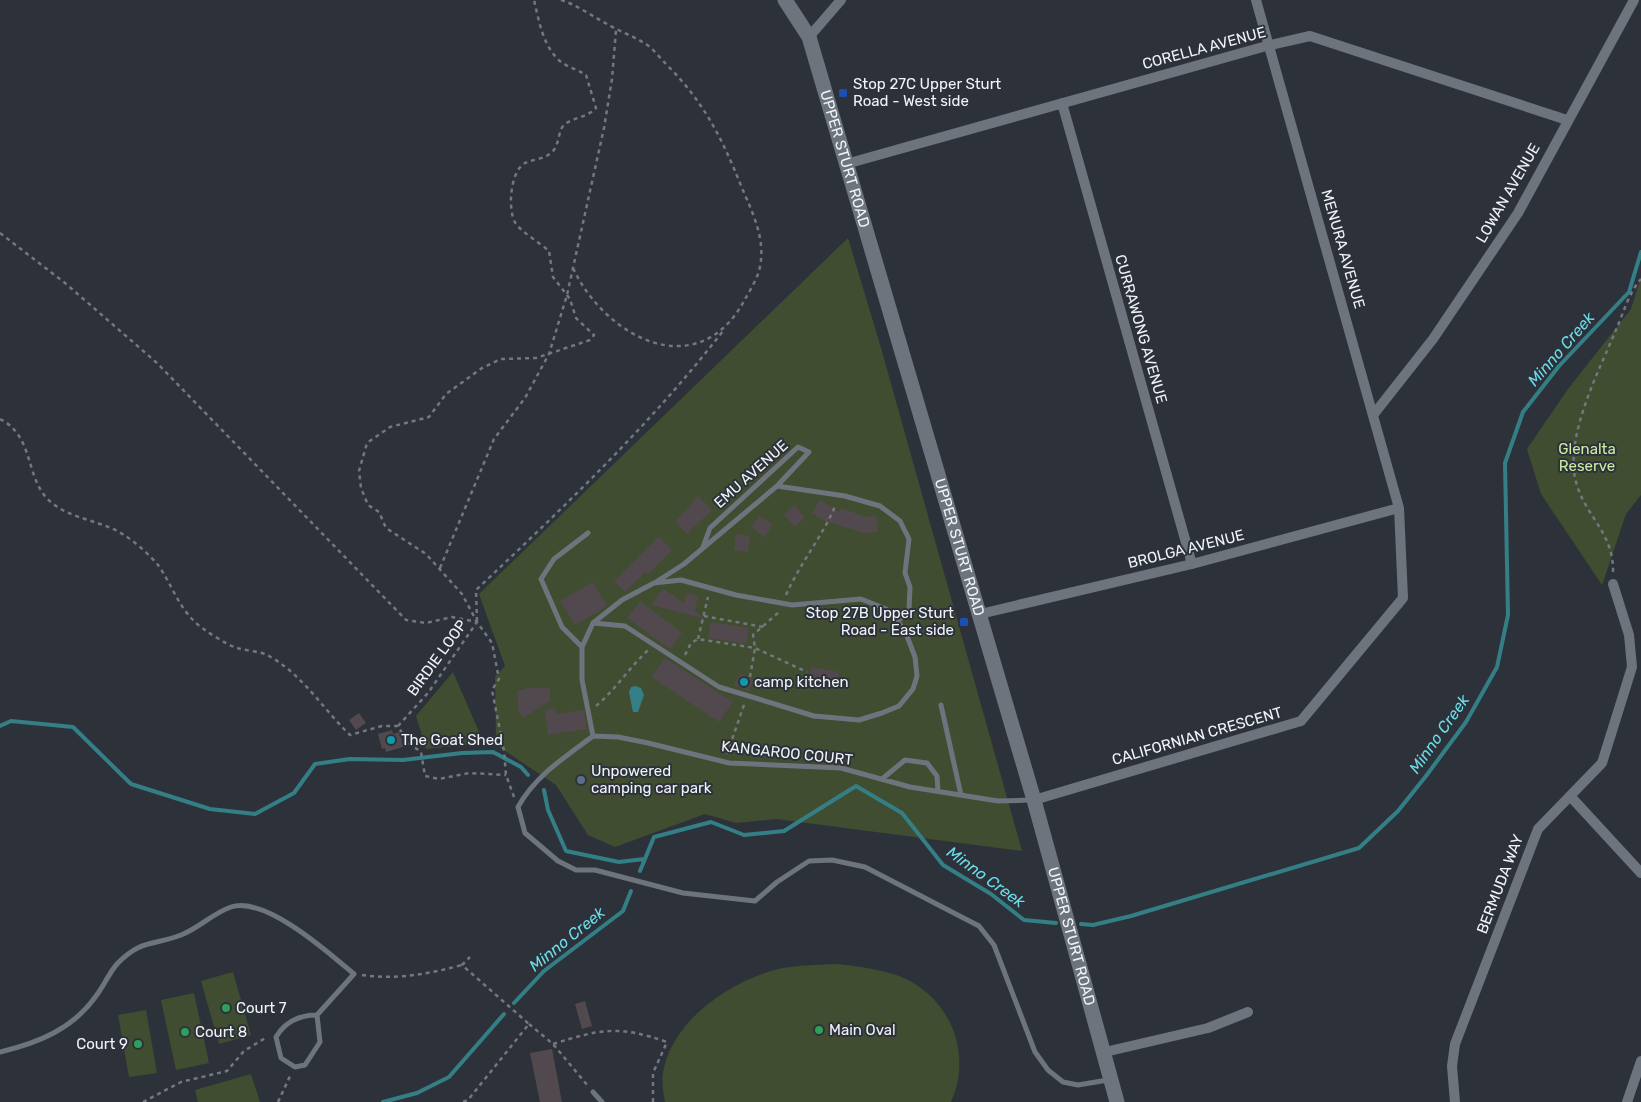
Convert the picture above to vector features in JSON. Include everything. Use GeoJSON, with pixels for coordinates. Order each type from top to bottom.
{"type":"FeatureCollection","features":[{"type":"Feature","properties":{"kind":"main road","name":"UPPER STURT ROAD"},"geometry":{"type":"LineString","coordinates":[[785,0],[809,37],[1034,800],[1105,1052],[1117,1102]]}},
{"type":"Feature","properties":{"kind":"street"},"geometry":{"type":"LineString","coordinates":[[809,37],[841,0]]}},
{"type":"Feature","properties":{"kind":"street","name":"MENURA AVENUE"},"geometry":{"type":"LineString","coordinates":[[1256,0],[1399,508]]}},
{"type":"Feature","properties":{"kind":"street","name":"LOWAN AVENUE"},"geometry":{"type":"LineString","coordinates":[[1374,414],[1433,339],[1518,213],[1634,0]]}},
{"type":"Feature","properties":{"kind":"street","name":"CORELLA AVENUE"},"geometry":{"type":"LineString","coordinates":[[846,164],[1270,45],[1310,36],[1567,120]]}},
{"type":"Feature","properties":{"kind":"street","name":"CURRAWONG AVENUE"},"geometry":{"type":"LineString","coordinates":[[1062,103],[1192,564]]}},
{"type":"Feature","properties":{"kind":"street","name":"BROLGA AVENUE"},"geometry":{"type":"LineString","coordinates":[[980,614],[1192,564],[1399,508]]}},
{"type":"Feature","properties":{"kind":"street","name":"CALIFORNIAN CRESCENT"},"geometry":{"type":"LineString","coordinates":[[1034,800],[1301,721],[1403,598],[1399,508]]}},
{"type":"Feature","properties":{"kind":"street","name":"BERMUDA WAY"},"geometry":{"type":"LineString","coordinates":[[1455,1102],[1452,1066],[1455,1044],[1538,829],[1602,763],[1632,667],[1629,636],[1613,584]]}},
{"type":"Feature","properties":{"kind":"street"},"geometry":{"type":"LineString","coordinates":[[1570,797],[1641,873]]}},
{"type":"Feature","properties":{"kind":"street"},"geometry":{"type":"LineString","coordinates":[[1105,1052],[1208,1028],[1248,1012]]}},
{"type":"Feature","properties":{"kind":"street"},"geometry":{"type":"LineString","coordinates":[[1627,1102],[1641,1060]]}},
{"type":"Feature","properties":{"kind":"lane","name":"EMU AVENUE"},"geometry":{"type":"LineString","coordinates":[[593,623],[622,600],[684,564],[777,486],[809,452],[798,447],[770,471],[710,528],[703,547]]}},
{"type":"Feature","properties":{"kind":"lane"},"geometry":{"type":"LineString","coordinates":[[777,486],[839,495],[880,506],[900,521],[909,539],[905,573],[910,588],[909,610],[898,621]]}},
{"type":"Feature","properties":{"kind":"lane"},"geometry":{"type":"LineString","coordinates":[[582,647],[562,627],[541,579],[554,559],[588,533]]}},
{"type":"Feature","properties":{"kind":"lane"},"geometry":{"type":"LineString","coordinates":[[654,583],[681,580],[783,603],[813,604],[860,600],[886,609],[898,621],[907,636],[915,656],[917,676],[914,689],[899,706],[859,720],[814,716],[719,687],[625,626],[593,623],[582,647],[582,680],[593,736],[551,767],[526,793],[518,807],[525,832],[558,861],[576,870],[595,870],[684,893],[755,901],[777,882],[809,861],[832,860],[865,867],[979,926],[994,945],[1035,1052],[1048,1070],[1063,1082],[1078,1085],[1111,1080]]}},
{"type":"Feature","properties":{"kind":"lane"},"geometry":{"type":"LineString","coordinates":[[941,706],[961,795]]}},
{"type":"Feature","properties":{"kind":"lane","name":"KANGAROO COURT"},"geometry":{"type":"LineString","coordinates":[[593,736],[625,738],[724,762],[842,768],[882,779],[961,795],[1009,801],[1034,800]]}},
{"type":"Feature","properties":{"kind":"lane"},"geometry":{"type":"LineString","coordinates":[[882,779],[905,760],[927,764],[937,776],[938,791]]}},
{"type":"Feature","properties":{"kind":"lane"},"geometry":{"type":"LineString","coordinates":[[0,1052],[50,1036],[76,1020],[96,997],[116,965],[137,946],[180,936],[232,907],[258,908],[279,917],[323,947],[354,974],[317,1015],[304,1015],[283,1027],[276,1037],[280,1058],[294,1067],[305,1065],[320,1042],[317,1015]]}},
{"type":"Feature","properties":{"kind":"lane"},"geometry":{"type":"LineString","coordinates":[[592,1092],[602,1102]]}},
{"type":"Feature","properties":{"kind":"path","name":"BIRDIE LOOP"},"geometry":{"type":"LineString","coordinates":[[398,726],[428,693],[476,622],[462,594],[440,568],[426,554],[391,531],[379,512],[368,505],[361,488],[359,471],[367,443],[390,428],[430,417],[446,394],[482,368],[501,359],[536,358],[590,340],[594,335],[576,318],[567,295],[553,277],[549,251],[516,224],[510,197],[513,183],[524,164],[552,152],[559,141],[561,128],[566,123],[591,114],[596,108],[586,75],[562,63],[554,54],[539,27],[534,0]]}},
{"type":"Feature","properties":{"kind":"path"},"geometry":{"type":"LineString","coordinates":[[518,807],[506,775],[504,751],[492,690],[498,679],[492,644],[476,622],[476,590],[684,382],[739,310],[759,272],[762,252],[759,228],[729,155],[699,101],[646,43],[560,0]]}},
{"type":"Feature","properties":{"kind":"path"},"geometry":{"type":"LineString","coordinates":[[440,568],[494,439],[525,398],[549,354],[567,295],[604,128],[612,79],[616,29]]}},
{"type":"Feature","properties":{"kind":"path"},"geometry":{"type":"LineString","coordinates":[[0,233],[65,283],[156,363],[406,620],[426,623],[452,617],[476,622]]}},
{"type":"Feature","properties":{"kind":"path"},"geometry":{"type":"LineString","coordinates":[[573,268],[582,287],[614,322],[649,343],[666,347],[686,345],[705,341],[726,328]]}},
{"type":"Feature","properties":{"kind":"path"},"geometry":{"type":"LineString","coordinates":[[1613,584],[1613,558],[1606,536],[1576,483],[1573,458],[1581,421],[1592,387],[1629,299],[1641,279]]}},
{"type":"Feature","properties":{"kind":"path"},"geometry":{"type":"LineString","coordinates":[[0,419],[18,435],[30,455],[36,485],[51,503],[73,515],[100,522],[124,535],[157,564],[178,600],[195,623],[234,647],[268,655],[289,670],[350,735],[382,726],[398,726],[407,742],[421,752],[425,776],[439,779],[469,773],[506,775]]}},
{"type":"Feature","properties":{"kind":"path"},"geometry":{"type":"LineString","coordinates":[[750,677],[756,648],[753,635],[778,615],[794,577],[815,544],[839,495]]}},
{"type":"Feature","properties":{"kind":"path"},"geometry":{"type":"LineString","coordinates":[[698,639],[710,588]]}},
{"type":"Feature","properties":{"kind":"path"},"geometry":{"type":"LineString","coordinates":[[704,616],[763,627]]}},
{"type":"Feature","properties":{"kind":"path"},"geometry":{"type":"LineString","coordinates":[[681,664],[691,643],[698,639],[756,648],[807,672]]}},
{"type":"Feature","properties":{"kind":"path"},"geometry":{"type":"LineString","coordinates":[[588,713],[624,678],[632,666],[652,645]]}},
{"type":"Feature","properties":{"kind":"path"},"geometry":{"type":"LineString","coordinates":[[724,762],[747,696]]}},
{"type":"Feature","properties":{"kind":"path"},"geometry":{"type":"LineString","coordinates":[[354,974],[386,979],[412,977],[462,965],[470,957]]}},
{"type":"Feature","properties":{"kind":"path"},"geometry":{"type":"LineString","coordinates":[[462,965],[552,1044],[592,1092]]}},
{"type":"Feature","properties":{"kind":"path"},"geometry":{"type":"LineString","coordinates":[[463,1102],[468,1100],[529,1024]]}},
{"type":"Feature","properties":{"kind":"path"},"geometry":{"type":"LineString","coordinates":[[143,1102],[181,1082],[227,1070],[244,1051],[283,1027]]}},
{"type":"Feature","properties":{"kind":"path"},"geometry":{"type":"LineString","coordinates":[[552,1044],[611,1029],[637,1032],[666,1042],[653,1073],[653,1102]]}},
{"type":"Feature","properties":{"kind":"path"},"geometry":{"type":"LineString","coordinates":[[278,1102],[294,1067]]}},
{"type":"Feature","properties":{"kind":"green space"},"geometry":{"type":"Polygon","coordinates":[[[848,238],[881,348],[1022,851],[776,819],[736,823],[705,814],[615,847],[588,835],[556,785],[496,745],[495,677],[505,666],[479,594],[848,238]]]}},
{"type":"Feature","properties":{"kind":"green space","name":"Glenalta Reserve"},"geometry":{"type":"Polygon","coordinates":[[[1641,277],[1641,495],[1626,514],[1602,585],[1541,494],[1527,449],[1568,389],[1631,309],[1641,277]]]}},
{"type":"Feature","properties":{"kind":"green space"},"geometry":{"type":"Polygon","coordinates":[[[453,672],[484,743],[426,749],[416,716],[453,672]]]}},
{"type":"Feature","properties":{"kind":"green space","name":"Main Oval"},"geometry":{"type":"Polygon","coordinates":[[[836,964],[884,971],[899,976],[917,985],[932,997],[944,1012],[958,1046],[957,1083],[951,1102],[665,1102],[663,1076],[670,1050],[680,1033],[708,1004],[742,982],[778,969],[836,964]]]}},
{"type":"Feature","properties":{"kind":"green space","name":"Court 7"},"geometry":{"type":"Polygon","coordinates":[[[233,972],[251,1035],[219,1044],[201,981],[233,972]]]}},
{"type":"Feature","properties":{"kind":"green space","name":"Court 8"},"geometry":{"type":"Polygon","coordinates":[[[194,993],[209,1063],[176,1070],[161,1000],[194,993]]]}},
{"type":"Feature","properties":{"kind":"green space","name":"Court 9"},"geometry":{"type":"Polygon","coordinates":[[[146,1010],[157,1073],[129,1077],[118,1015],[146,1010]]]}},
{"type":"Feature","properties":{"kind":"green space"},"geometry":{"type":"Polygon","coordinates":[[[251,1074],[260,1102],[198,1102],[195,1090],[251,1074]]]}},
{"type":"Feature","properties":{"kind":"water"},"geometry":{"type":"Polygon","coordinates":[[[631,687],[641,688],[644,695],[638,712],[633,712],[629,692],[631,687]]]}},
{"type":"Feature","properties":{"kind":"building"},"geometry":{"type":"Polygon","coordinates":[[[698,496],[712,510],[687,534],[675,522],[698,496]]]}},
{"type":"Feature","properties":{"kind":"building"},"geometry":{"type":"Polygon","coordinates":[[[820,500],[839,512],[841,508],[866,517],[876,516],[878,532],[864,533],[824,521],[812,513],[820,500]]]}},
{"type":"Feature","properties":{"kind":"building"},"geometry":{"type":"Polygon","coordinates":[[[794,505],[805,517],[795,527],[784,515],[794,505]]]}},
{"type":"Feature","properties":{"kind":"building"},"geometry":{"type":"Polygon","coordinates":[[[760,516],[773,525],[764,537],[751,527],[760,516]]]}},
{"type":"Feature","properties":{"kind":"building"},"geometry":{"type":"Polygon","coordinates":[[[736,534],[750,536],[748,552],[734,550],[736,534]]]}},
{"type":"Feature","properties":{"kind":"building"},"geometry":{"type":"Polygon","coordinates":[[[659,536],[672,550],[647,575],[645,572],[625,592],[614,581],[659,536]]]}},
{"type":"Feature","properties":{"kind":"building"},"geometry":{"type":"Polygon","coordinates":[[[593,582],[607,606],[575,625],[560,601],[593,582]]]}},
{"type":"Feature","properties":{"kind":"building"},"geometry":{"type":"Polygon","coordinates":[[[663,588],[684,603],[687,593],[698,596],[695,611],[705,619],[651,605],[663,588]]]}},
{"type":"Feature","properties":{"kind":"building"},"geometry":{"type":"Polygon","coordinates":[[[640,601],[682,633],[670,649],[627,618],[640,601]]]}},
{"type":"Feature","properties":{"kind":"building"},"geometry":{"type":"Polygon","coordinates":[[[711,622],[749,628],[746,644],[708,638],[711,622]]]}},
{"type":"Feature","properties":{"kind":"building"},"geometry":{"type":"Polygon","coordinates":[[[665,658],[733,702],[719,722],[651,677],[665,658]]]}},
{"type":"Feature","properties":{"kind":"building"},"geometry":{"type":"Polygon","coordinates":[[[811,667],[839,672],[836,689],[808,685],[811,667]]]}},
{"type":"Feature","properties":{"kind":"building","name":"camp kitchen"},"geometry":{"type":"Polygon","coordinates":[[[741,673],[754,680],[748,691],[734,685],[741,673]]]}},
{"type":"Feature","properties":{"kind":"building"},"geometry":{"type":"Polygon","coordinates":[[[526,688],[550,688],[550,701],[523,718],[518,710],[518,690],[526,690],[526,688]]]}},
{"type":"Feature","properties":{"kind":"building"},"geometry":{"type":"Polygon","coordinates":[[[555,708],[556,714],[584,710],[587,729],[548,735],[545,710],[555,708]]]}},
{"type":"Feature","properties":{"kind":"building"},"geometry":{"type":"Polygon","coordinates":[[[359,713],[366,723],[356,730],[349,720],[359,713]]]}},
{"type":"Feature","properties":{"kind":"building","name":"The Goat Shed"},"geometry":{"type":"Polygon","coordinates":[[[392,730],[393,734],[400,732],[403,747],[386,752],[385,748],[382,749],[378,734],[392,730]]]}},
{"type":"Feature","properties":{"kind":"building"},"geometry":{"type":"Polygon","coordinates":[[[585,1001],[592,1026],[582,1029],[575,1004],[585,1001]]]}},
{"type":"Feature","properties":{"kind":"building"},"geometry":{"type":"Polygon","coordinates":[[[552,1049],[562,1102],[540,1102],[530,1053],[552,1049]]]}},
{"type":"Feature","properties":{"kind":"waterway","name":"Minno Creek"},"geometry":{"type":"LineString","coordinates":[[1081,924],[1093,925],[1131,916],[1359,848],[1398,811],[1466,722],[1497,667],[1508,615],[1505,463],[1523,412],[1559,366],[1629,292],[1641,252]]}},
{"type":"Feature","properties":{"kind":"waterway"},"geometry":{"type":"LineString","coordinates":[[0,726],[11,721],[73,727],[131,784],[210,809],[255,814],[294,793],[315,764],[350,759],[403,760],[462,753],[493,752],[521,767],[528,775]]}},
{"type":"Feature","properties":{"kind":"waterway","name":"Minno Creek"},"geometry":{"type":"LineString","coordinates":[[640,871],[654,837],[711,822],[744,835],[784,831],[856,786],[902,813],[943,865],[991,894],[1024,920],[1056,923]]}},
{"type":"Feature","properties":{"kind":"waterway"},"geometry":{"type":"LineString","coordinates":[[544,790],[548,810],[566,851],[619,862],[644,859]]}},
{"type":"Feature","properties":{"kind":"waterway","name":"Minno Creek"},"geometry":{"type":"LineString","coordinates":[[514,1003],[544,971],[623,911],[631,891]]}},
{"type":"Feature","properties":{"kind":"waterway","name":"Minno Creek"},"geometry":{"type":"LineString","coordinates":[[383,1102],[417,1093],[449,1077],[504,1014]]}},
{"type":"Feature","properties":{"kind":"place","name":"Stop 27C Upper Sturt Road - West side"},"geometry":{"type":"Point","coordinates":[843,93]}},
{"type":"Feature","properties":{"kind":"place","name":"Stop 27B Upper Sturt Road - East side"},"geometry":{"type":"Point","coordinates":[964,622]}},
{"type":"Feature","properties":{"kind":"place","name":"camp kitchen"},"geometry":{"type":"Point","coordinates":[744,682]}},
{"type":"Feature","properties":{"kind":"place","name":"The Goat Shed"},"geometry":{"type":"Point","coordinates":[391,740]}},
{"type":"Feature","properties":{"kind":"place","name":"Unpowered camping car park"},"geometry":{"type":"Point","coordinates":[581,780]}},
{"type":"Feature","properties":{"kind":"place","name":"Court 7"},"geometry":{"type":"Point","coordinates":[226,1008]}},
{"type":"Feature","properties":{"kind":"place","name":"Main Oval"},"geometry":{"type":"Point","coordinates":[819,1030]}},
{"type":"Feature","properties":{"kind":"place","name":"Court 8"},"geometry":{"type":"Point","coordinates":[185,1032]}},
{"type":"Feature","properties":{"kind":"place","name":"Court 9"},"geometry":{"type":"Point","coordinates":[138,1044]}}]}
